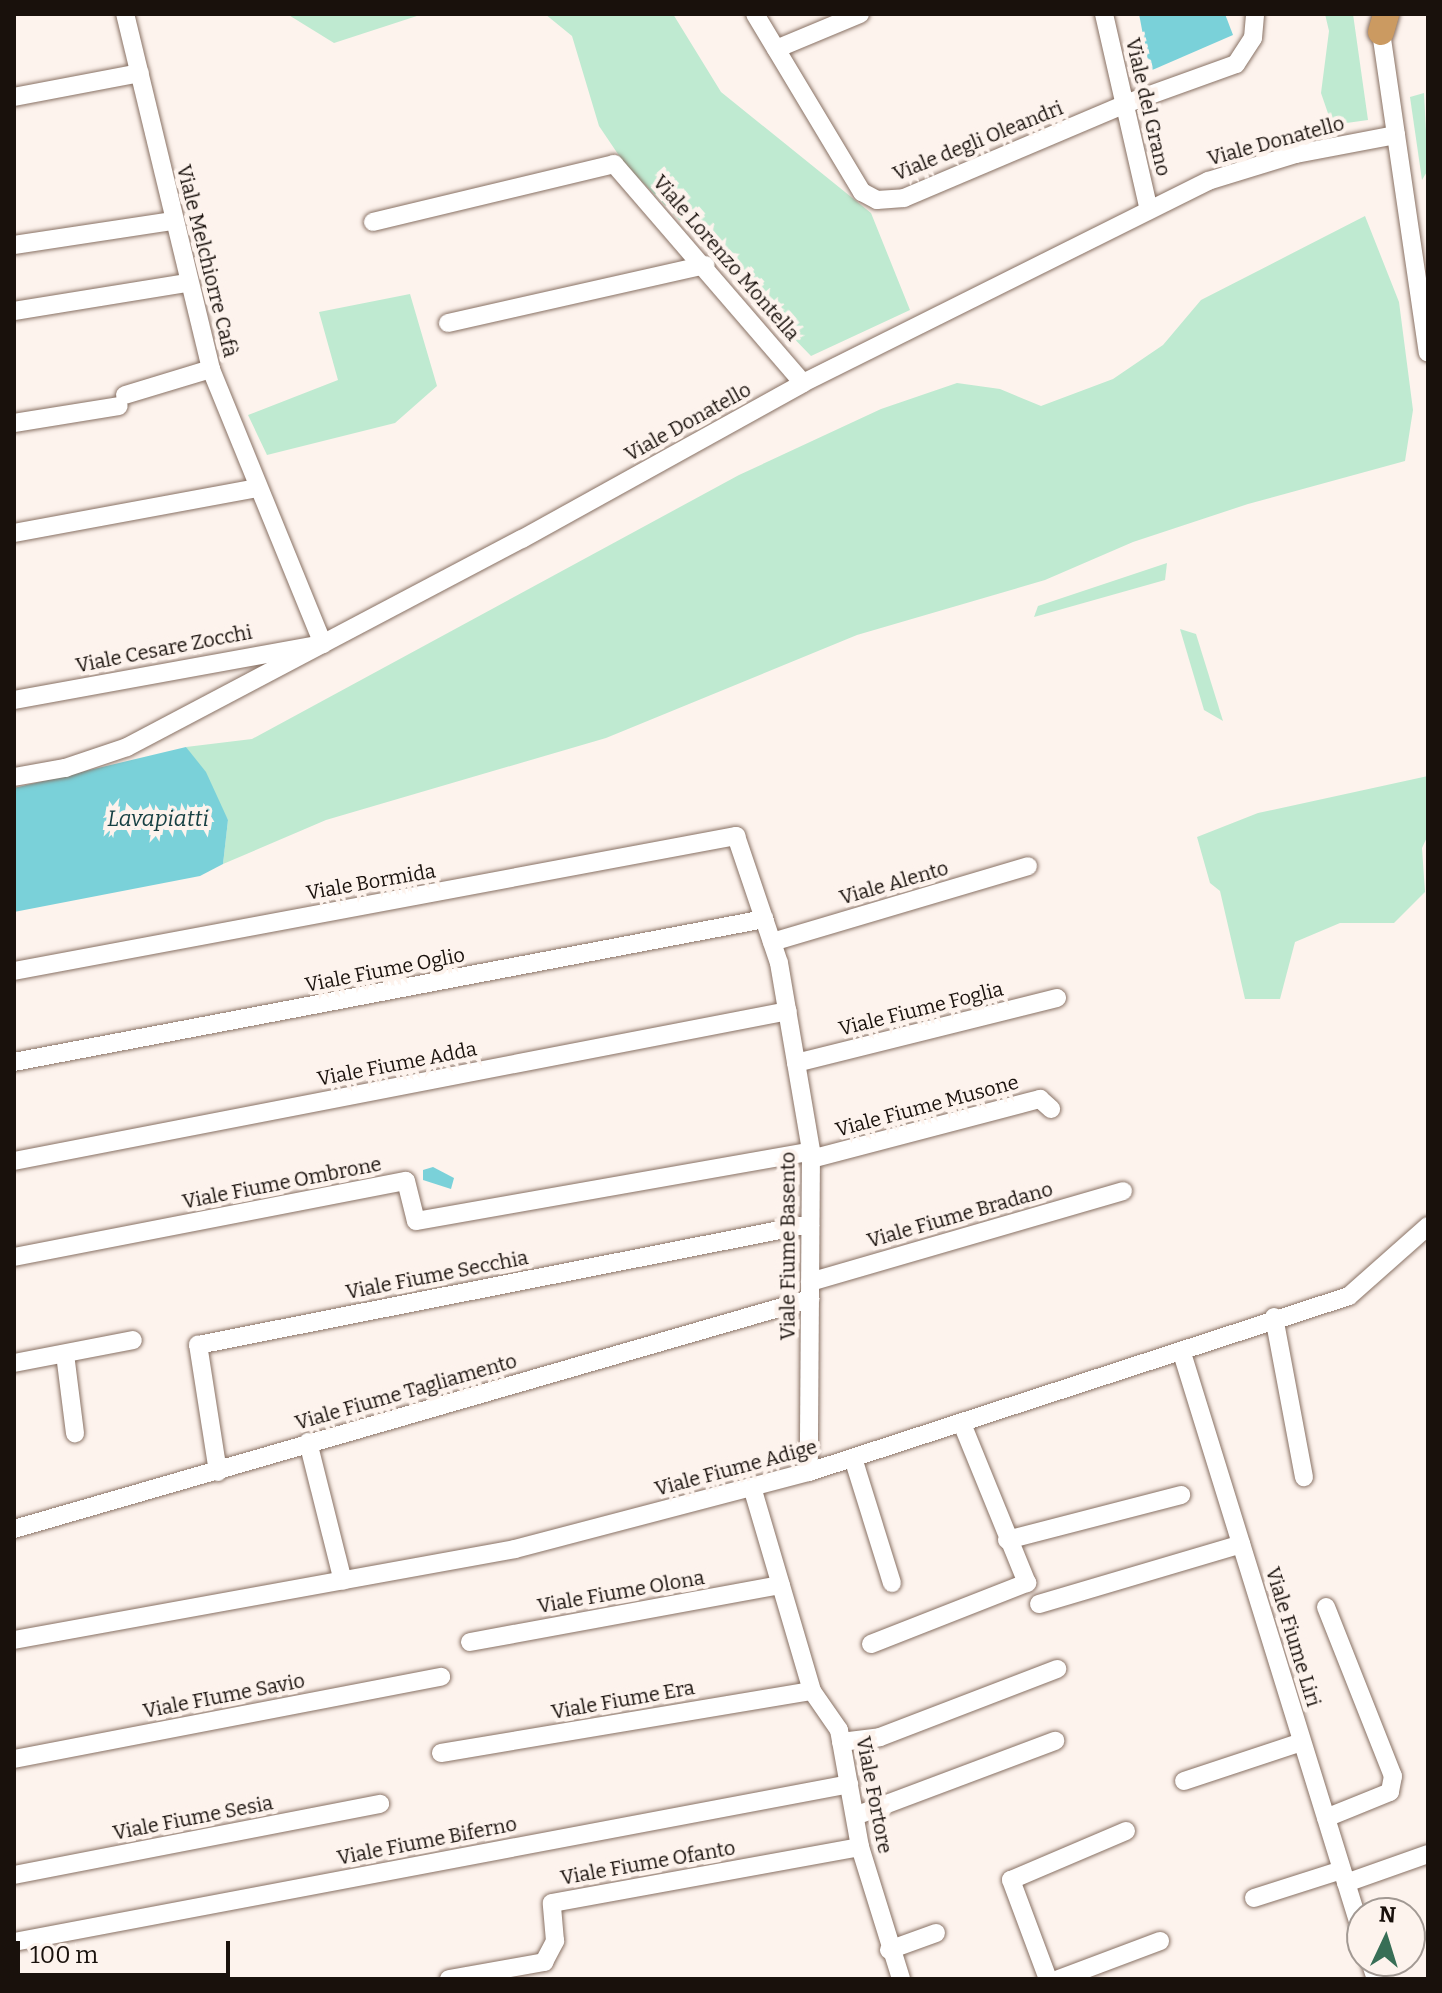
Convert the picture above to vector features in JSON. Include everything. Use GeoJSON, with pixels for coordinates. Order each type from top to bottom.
{"type":"FeatureCollection","features":[{"type":"Feature","properties":{"kind":"street","name":"Viale Melchiorre Cafà"},"geometry":{"type":"LineString","coordinates":[[125,14],[186,283],[211,369],[256,488],[323,644]]}},
{"type":"Feature","properties":{"kind":"street","name":"Viale degli Oleandri"},"geometry":{"type":"LineString","coordinates":[[755,14],[862,192],[877,200],[904,198],[1125,104],[1236,64],[1253,38],[1255,14]]}},
{"type":"Feature","properties":{"kind":"street"},"geometry":{"type":"LineString","coordinates":[[776,49],[860,14]]}},
{"type":"Feature","properties":{"kind":"street","name":"Viale del Grano"},"geometry":{"type":"LineString","coordinates":[[1104,14],[1149,210]]}},
{"type":"Feature","properties":{"kind":"street"},"geometry":{"type":"LineString","coordinates":[[1382,20],[1428,353]]}},
{"type":"Feature","properties":{"kind":"street"},"geometry":{"type":"LineString","coordinates":[[14,97],[140,73]]}},
{"type":"Feature","properties":{"kind":"street","name":"Viale Donatello"},"geometry":{"type":"LineString","coordinates":[[14,777],[65,768],[127,747],[803,383],[1208,181],[1296,154],[1396,135]]}},
{"type":"Feature","properties":{"kind":"street","name":"Viale Lorenzo Montella"},"geometry":{"type":"LineString","coordinates":[[373,222],[614,164],[706,265],[803,383]]}},
{"type":"Feature","properties":{"kind":"street"},"geometry":{"type":"LineString","coordinates":[[14,245],[173,221]]}},
{"type":"Feature","properties":{"kind":"street"},"geometry":{"type":"LineString","coordinates":[[448,323],[706,265]]}},
{"type":"Feature","properties":{"kind":"street"},"geometry":{"type":"LineString","coordinates":[[14,311],[186,283]]}},
{"type":"Feature","properties":{"kind":"street"},"geometry":{"type":"LineString","coordinates":[[14,423],[122,401],[211,369]]}},
{"type":"Feature","properties":{"kind":"street"},"geometry":{"type":"LineString","coordinates":[[14,533],[256,488]]}},
{"type":"Feature","properties":{"kind":"street","name":"Viale Cesare Zocchi"},"geometry":{"type":"LineString","coordinates":[[14,700],[323,644]]}},
{"type":"Feature","properties":{"kind":"street","name":"Viale Fiume Basento"},"geometry":{"type":"LineString","coordinates":[[736,836],[772,942],[788,1011],[811,1155],[809,1472]]}},
{"type":"Feature","properties":{"kind":"street","name":"Viale Bormida"},"geometry":{"type":"LineString","coordinates":[[14,971],[736,836]]}},
{"type":"Feature","properties":{"kind":"street","name":"Viale Alento"},"geometry":{"type":"LineString","coordinates":[[772,942],[1028,866]]}},
{"type":"Feature","properties":{"kind":"street","name":"Viale Fiume Oglio"},"geometry":{"type":"LineString","coordinates":[[14,1062],[764,919]]}},
{"type":"Feature","properties":{"kind":"street","name":"Viale Fiume Foglia"},"geometry":{"type":"LineString","coordinates":[[796,1063],[1057,998]]}},
{"type":"Feature","properties":{"kind":"street","name":"Viale Fiume Adda"},"geometry":{"type":"LineString","coordinates":[[14,1161],[788,1011]]}},
{"type":"Feature","properties":{"kind":"street","name":"Viale Fiume Musone"},"geometry":{"type":"LineString","coordinates":[[811,1155],[1040,1099],[1051,1109]]}},
{"type":"Feature","properties":{"kind":"street","name":"Viale Fiume Ombrone"},"geometry":{"type":"LineString","coordinates":[[14,1257],[406,1181],[416,1221],[811,1155]]}},
{"type":"Feature","properties":{"kind":"street","name":"Viale Fiume Bradano"},"geometry":{"type":"LineString","coordinates":[[810,1291],[1123,1191]]}},
{"type":"Feature","properties":{"kind":"street","name":"Viale Fiume Secchia"},"geometry":{"type":"LineString","coordinates":[[218,1472],[198,1345],[810,1224]]}},
{"type":"Feature","properties":{"kind":"street","name":"Viale Fiume Adige"},"geometry":{"type":"LineString","coordinates":[[14,1640],[515,1549],[809,1472],[1182,1353],[1274,1317],[1349,1296],[1428,1226]]}},
{"type":"Feature","properties":{"kind":"street","name":"Viale Fiume Tagliamento"},"geometry":{"type":"LineString","coordinates":[[14,1529],[218,1472],[810,1291]]}},
{"type":"Feature","properties":{"kind":"street"},"geometry":{"type":"LineString","coordinates":[[1274,1317],[1304,1477]]}},
{"type":"Feature","properties":{"kind":"street"},"geometry":{"type":"LineString","coordinates":[[14,1363],[133,1340]]}},
{"type":"Feature","properties":{"kind":"street","name":"Viale Fiume Liri"},"geometry":{"type":"LineString","coordinates":[[1182,1353],[1351,1897]]}},
{"type":"Feature","properties":{"kind":"street"},"geometry":{"type":"LineString","coordinates":[[65,1354],[75,1433]]}},
{"type":"Feature","properties":{"kind":"street"},"geometry":{"type":"LineString","coordinates":[[871,1644],[1027,1583],[962,1424]]}},
{"type":"Feature","properties":{"kind":"street"},"geometry":{"type":"LineString","coordinates":[[308,1442],[343,1581]]}},
{"type":"Feature","properties":{"kind":"street"},"geometry":{"type":"LineString","coordinates":[[853,1458],[892,1583]]}},
{"type":"Feature","properties":{"kind":"street","name":"Viale Fortore"},"geometry":{"type":"LineString","coordinates":[[752,1487],[812,1691],[839,1730],[860,1847],[889,1950],[901,1979]]}},
{"type":"Feature","properties":{"kind":"street"},"geometry":{"type":"LineString","coordinates":[[1007,1540],[1181,1495]]}},
{"type":"Feature","properties":{"kind":"street"},"geometry":{"type":"LineString","coordinates":[[1039,1604],[1241,1544]]}},
{"type":"Feature","properties":{"kind":"street","name":"Viale Fiume Olona"},"geometry":{"type":"LineString","coordinates":[[470,1642],[781,1585]]}},
{"type":"Feature","properties":{"kind":"street"},"geometry":{"type":"LineString","coordinates":[[1326,1607],[1393,1776],[1390,1792],[1326,1818]]}},
{"type":"Feature","properties":{"kind":"street"},"geometry":{"type":"LineString","coordinates":[[841,1742],[880,1737],[1057,1669]]}},
{"type":"Feature","properties":{"kind":"street","name":"Viale FIume Savio"},"geometry":{"type":"LineString","coordinates":[[14,1759],[441,1677]]}},
{"type":"Feature","properties":{"kind":"street","name":"Viale Fiume Era"},"geometry":{"type":"LineString","coordinates":[[441,1753],[812,1691]]}},
{"type":"Feature","properties":{"kind":"street"},"geometry":{"type":"LineString","coordinates":[[855,1816],[1055,1741]]}},
{"type":"Feature","properties":{"kind":"street"},"geometry":{"type":"LineString","coordinates":[[1184,1781],[1302,1742]]}},
{"type":"Feature","properties":{"kind":"street","name":"Viale Fiume Biferno"},"geometry":{"type":"LineString","coordinates":[[14,1942],[849,1784]]}},
{"type":"Feature","properties":{"kind":"street","name":"Viale Fiume Sesia"},"geometry":{"type":"LineString","coordinates":[[14,1875],[380,1804]]}},
{"type":"Feature","properties":{"kind":"street"},"geometry":{"type":"LineString","coordinates":[[1048,1979],[1011,1880],[1126,1831]]}},
{"type":"Feature","properties":{"kind":"street","name":"Viale Fiume Ofanto"},"geometry":{"type":"LineString","coordinates":[[449,1979],[544,1962],[555,1941],[552,1903],[860,1847]]}},
{"type":"Feature","properties":{"kind":"street"},"geometry":{"type":"LineString","coordinates":[[1254,1898],[1428,1854]]}},
{"type":"Feature","properties":{"kind":"street"},"geometry":{"type":"LineString","coordinates":[[889,1950],[936,1933]]}},
{"type":"Feature","properties":{"kind":"street"},"geometry":{"type":"LineString","coordinates":[[1059,1979],[1160,1941]]}},
{"type":"Feature","properties":{"kind":"green space"},"geometry":{"type":"Polygon","coordinates":[[[287,14],[423,14],[334,43],[287,14]]]}},
{"type":"Feature","properties":{"kind":"green space"},"geometry":{"type":"Polygon","coordinates":[[[545,14],[673,14],[721,92],[871,213],[910,310],[811,356],[624,163],[599,126],[572,36],[545,14]]]}},
{"type":"Feature","properties":{"kind":"green space"},"geometry":{"type":"Polygon","coordinates":[[[1325,14],[1353,14],[1368,120],[1332,125],[1321,93],[1329,31],[1325,14]]]}},
{"type":"Feature","properties":{"kind":"green space"},"geometry":{"type":"Polygon","coordinates":[[[1424,93],[1428,170],[1422,180],[1410,97],[1424,93]]]}},
{"type":"Feature","properties":{"kind":"green space"},"geometry":{"type":"Polygon","coordinates":[[[1365,216],[1399,302],[1413,410],[1405,461],[1248,504],[1133,542],[1045,580],[857,635],[606,738],[326,820],[223,864],[228,820],[186,747],[252,739],[739,475],[881,409],[957,383],[1000,389],[1041,406],[1113,379],[1163,345],[1201,300],[1365,216]]]}},
{"type":"Feature","properties":{"kind":"green space"},"geometry":{"type":"Polygon","coordinates":[[[410,294],[437,386],[395,423],[267,455],[248,415],[338,380],[319,312],[410,294]]]}},
{"type":"Feature","properties":{"kind":"green space"},"geometry":{"type":"Polygon","coordinates":[[[1167,563],[1165,580],[1034,617],[1038,606],[1167,563]]]}},
{"type":"Feature","properties":{"kind":"green space"},"geometry":{"type":"Polygon","coordinates":[[[1180,629],[1196,634],[1223,721],[1204,710],[1180,629]]]}},
{"type":"Feature","properties":{"kind":"green space"},"geometry":{"type":"Polygon","coordinates":[[[1428,776],[1428,835],[1422,848],[1425,892],[1394,923],[1340,923],[1295,942],[1280,999],[1245,999],[1220,891],[1210,883],[1197,837],[1258,813],[1428,776]]]}},
{"type":"Feature","properties":{"kind":"water"},"geometry":{"type":"Polygon","coordinates":[[[1139,14],[1225,14],[1233,35],[1150,71],[1139,14]]]}},
{"type":"Feature","properties":{"kind":"water","name":"Lavapiatti"},"geometry":{"type":"Polygon","coordinates":[[[186,747],[206,772],[228,820],[223,864],[200,876],[14,912],[14,788],[186,747]]]}},
{"type":"Feature","properties":{"kind":"water"},"geometry":{"type":"Polygon","coordinates":[[[433,1167],[454,1178],[451,1189],[423,1180],[423,1170],[433,1167]]]}}]}
